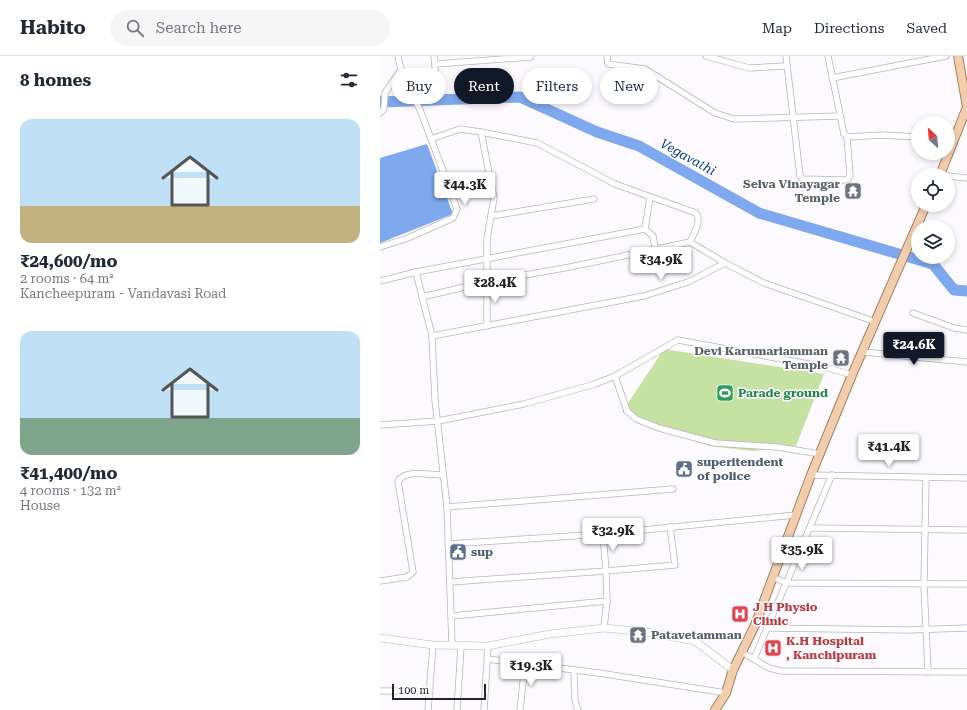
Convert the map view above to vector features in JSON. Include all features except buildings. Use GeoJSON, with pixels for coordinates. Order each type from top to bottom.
{"type":"FeatureCollection","features":[{"type":"Feature","properties":{"kind":"main road"},"geometry":{"type":"LineString","coordinates":[[955,133],[967,107],[958,56]]}},
{"type":"Feature","properties":{"kind":"main road"},"geometry":{"type":"LineString","coordinates":[[715,710],[726,693],[733,670],[756,625],[772,577],[811,475],[852,375],[923,212]]}},
{"type":"Feature","properties":{"kind":"street"},"geometry":{"type":"LineString","coordinates":[[398,56],[400,68]]}},
{"type":"Feature","properties":{"kind":"street"},"geometry":{"type":"LineString","coordinates":[[434,56],[435,68]]}},
{"type":"Feature","properties":{"kind":"street"},"geometry":{"type":"LineString","coordinates":[[607,56],[608,64],[645,69],[715,113],[734,119],[840,116]]}},
{"type":"Feature","properties":{"kind":"street"},"geometry":{"type":"LineString","coordinates":[[706,56],[749,68],[786,66]]}},
{"type":"Feature","properties":{"kind":"street"},"geometry":{"type":"LineString","coordinates":[[786,56],[798,170],[800,176],[803,179],[844,180],[848,179],[850,174],[848,137],[844,134],[828,56]]}},
{"type":"Feature","properties":{"kind":"street"},"geometry":{"type":"LineString","coordinates":[[832,78],[946,56]]}},
{"type":"Feature","properties":{"kind":"street"},"geometry":{"type":"LineString","coordinates":[[435,64],[531,57]]}},
{"type":"Feature","properties":{"kind":"street"},"geometry":{"type":"LineString","coordinates":[[382,111],[383,94],[392,82]]}},
{"type":"Feature","properties":{"kind":"street"},"geometry":{"type":"LineString","coordinates":[[380,247],[408,238],[453,218],[456,214],[457,209],[417,104]]}},
{"type":"Feature","properties":{"kind":"street"},"geometry":{"type":"LineString","coordinates":[[431,139],[460,129],[537,143],[615,184],[696,213],[699,217],[698,225],[690,242]]}},
{"type":"Feature","properties":{"kind":"street"},"geometry":{"type":"LineString","coordinates":[[481,132],[494,198],[487,239],[487,326]]}},
{"type":"Feature","properties":{"kind":"street"},"geometry":{"type":"LineString","coordinates":[[848,137],[882,135],[911,137]]}},
{"type":"Feature","properties":{"kind":"street"},"geometry":{"type":"LineString","coordinates":[[955,177],[967,178]]}},
{"type":"Feature","properties":{"kind":"street"},"geometry":{"type":"LineString","coordinates":[[645,230],[650,197]]}},
{"type":"Feature","properties":{"kind":"street"},"geometry":{"type":"LineString","coordinates":[[491,216],[594,198]]}},
{"type":"Feature","properties":{"kind":"street"},"geometry":{"type":"LineString","coordinates":[[380,281],[416,272],[645,230],[653,236],[655,248]]}},
{"type":"Feature","properties":{"kind":"street"},"geometry":{"type":"LineString","coordinates":[[422,297],[486,282],[570,267],[655,248],[690,242],[725,263],[764,283],[876,322]]}},
{"type":"Feature","properties":{"kind":"street"},"geometry":{"type":"LineString","coordinates":[[432,336],[644,296],[688,282],[725,263]]}},
{"type":"Feature","properties":{"kind":"street"},"geometry":{"type":"LineString","coordinates":[[416,272],[432,336],[435,400],[442,476],[447,507],[452,645]]}},
{"type":"Feature","properties":{"kind":"street"},"geometry":{"type":"LineString","coordinates":[[913,312],[948,326],[967,330]]}},
{"type":"Feature","properties":{"kind":"street"},"geometry":{"type":"LineString","coordinates":[[380,425],[438,421],[524,404],[595,384],[615,376],[678,340],[826,367],[852,375]]}},
{"type":"Feature","properties":{"kind":"street"},"geometry":{"type":"LineString","coordinates":[[863,352],[967,362]]}},
{"type":"Feature","properties":{"kind":"street"},"geometry":{"type":"LineString","coordinates":[[615,376],[627,412],[636,419],[659,428],[715,443],[777,447],[820,454]]}},
{"type":"Feature","properties":{"kind":"street"},"geometry":{"type":"LineString","coordinates":[[380,581],[407,577],[413,572],[398,481],[402,476],[407,474],[442,476]]}},
{"type":"Feature","properties":{"kind":"street"},"geometry":{"type":"LineString","coordinates":[[811,475],[967,478]]}},
{"type":"Feature","properties":{"kind":"street"},"geometry":{"type":"LineString","coordinates":[[754,659],[811,528],[832,475]]}},
{"type":"Feature","properties":{"kind":"street"},"geometry":{"type":"LineString","coordinates":[[926,478],[924,585],[928,672]]}},
{"type":"Feature","properties":{"kind":"street"},"geometry":{"type":"LineString","coordinates":[[447,507],[673,489]]}},
{"type":"Feature","properties":{"kind":"street"},"geometry":{"type":"LineString","coordinates":[[448,544],[603,534],[795,515]]}},
{"type":"Feature","properties":{"kind":"street"},"geometry":{"type":"LineString","coordinates":[[450,582],[675,565],[670,527]]}},
{"type":"Feature","properties":{"kind":"street"},"geometry":{"type":"LineString","coordinates":[[811,528],[967,530]]}},
{"type":"Feature","properties":{"kind":"street"},"geometry":{"type":"LineString","coordinates":[[603,534],[607,601],[604,628]]}},
{"type":"Feature","properties":{"kind":"street"},"geometry":{"type":"LineString","coordinates":[[772,577],[787,583],[924,585],[967,584]]}},
{"type":"Feature","properties":{"kind":"street"},"geometry":{"type":"LineString","coordinates":[[452,616],[607,601]]}},
{"type":"Feature","properties":{"kind":"street"},"geometry":{"type":"LineString","coordinates":[[380,638],[433,645],[452,645],[461,647],[488,646],[550,634],[604,628],[646,632],[695,641],[733,670]]}},
{"type":"Feature","properties":{"kind":"street"},"geometry":{"type":"LineString","coordinates":[[768,628],[926,630],[967,628]]}},
{"type":"Feature","properties":{"kind":"street"},"geometry":{"type":"LineString","coordinates":[[428,710],[433,645]]}},
{"type":"Feature","properties":{"kind":"street"},"geometry":{"type":"LineString","coordinates":[[484,710],[488,646]]}},
{"type":"Feature","properties":{"kind":"street"},"geometry":{"type":"LineString","coordinates":[[457,710],[461,647]]}},
{"type":"Feature","properties":{"kind":"street"},"geometry":{"type":"LineString","coordinates":[[742,652],[769,668],[798,673],[967,672]]}},
{"type":"Feature","properties":{"kind":"street"},"geometry":{"type":"LineString","coordinates":[[486,660],[525,663],[726,693]]}},
{"type":"Feature","properties":{"kind":"street"},"geometry":{"type":"LineString","coordinates":[[520,710],[525,663]]}},
{"type":"Feature","properties":{"kind":"street"},"geometry":{"type":"LineString","coordinates":[[574,670],[575,702],[578,710]]}},
{"type":"Feature","properties":{"kind":"street"},"geometry":{"type":"LineString","coordinates":[[380,690],[430,691]]}},
{"type":"Feature","properties":{"kind":"green space","name":"Parade ground"},"geometry":{"type":"Polygon","coordinates":[[[664,349],[824,374],[796,446],[753,451],[709,446],[622,412],[664,349]]]}},
{"type":"Feature","properties":{"kind":"water"},"geometry":{"type":"Polygon","coordinates":[[[427,144],[453,214],[380,243],[380,158],[427,144]]]}},
{"type":"Feature","properties":{"kind":"waterway","name":"Vegavathi"},"geometry":{"type":"LineString","coordinates":[[380,102],[520,97],[597,132],[639,146],[759,213],[933,264],[954,290],[967,291]]}},
{"type":"Feature","properties":{"kind":"place","name":"Selva Vinayagar Temple"},"geometry":{"type":"Point","coordinates":[853,191]}},
{"type":"Feature","properties":{"kind":"place","name":"Devi Karumariamman Temple"},"geometry":{"type":"Point","coordinates":[841,358]}},
{"type":"Feature","properties":{"kind":"place","name":"Parade ground"},"geometry":{"type":"Point","coordinates":[725,393]}},
{"type":"Feature","properties":{"kind":"place","name":"superitendent of police"},"geometry":{"type":"Point","coordinates":[684,469]}},
{"type":"Feature","properties":{"kind":"place","name":"sup"},"geometry":{"type":"Point","coordinates":[458,552]}},
{"type":"Feature","properties":{"kind":"place","name":"J H Physio Clinic"},"geometry":{"type":"Point","coordinates":[740,614]}},
{"type":"Feature","properties":{"kind":"place","name":"Patavetamman"},"geometry":{"type":"Point","coordinates":[638,635]}},
{"type":"Feature","properties":{"kind":"place","name":"K.H Hospital , Kanchipuram"},"geometry":{"type":"Point","coordinates":[773,648]}}]}
